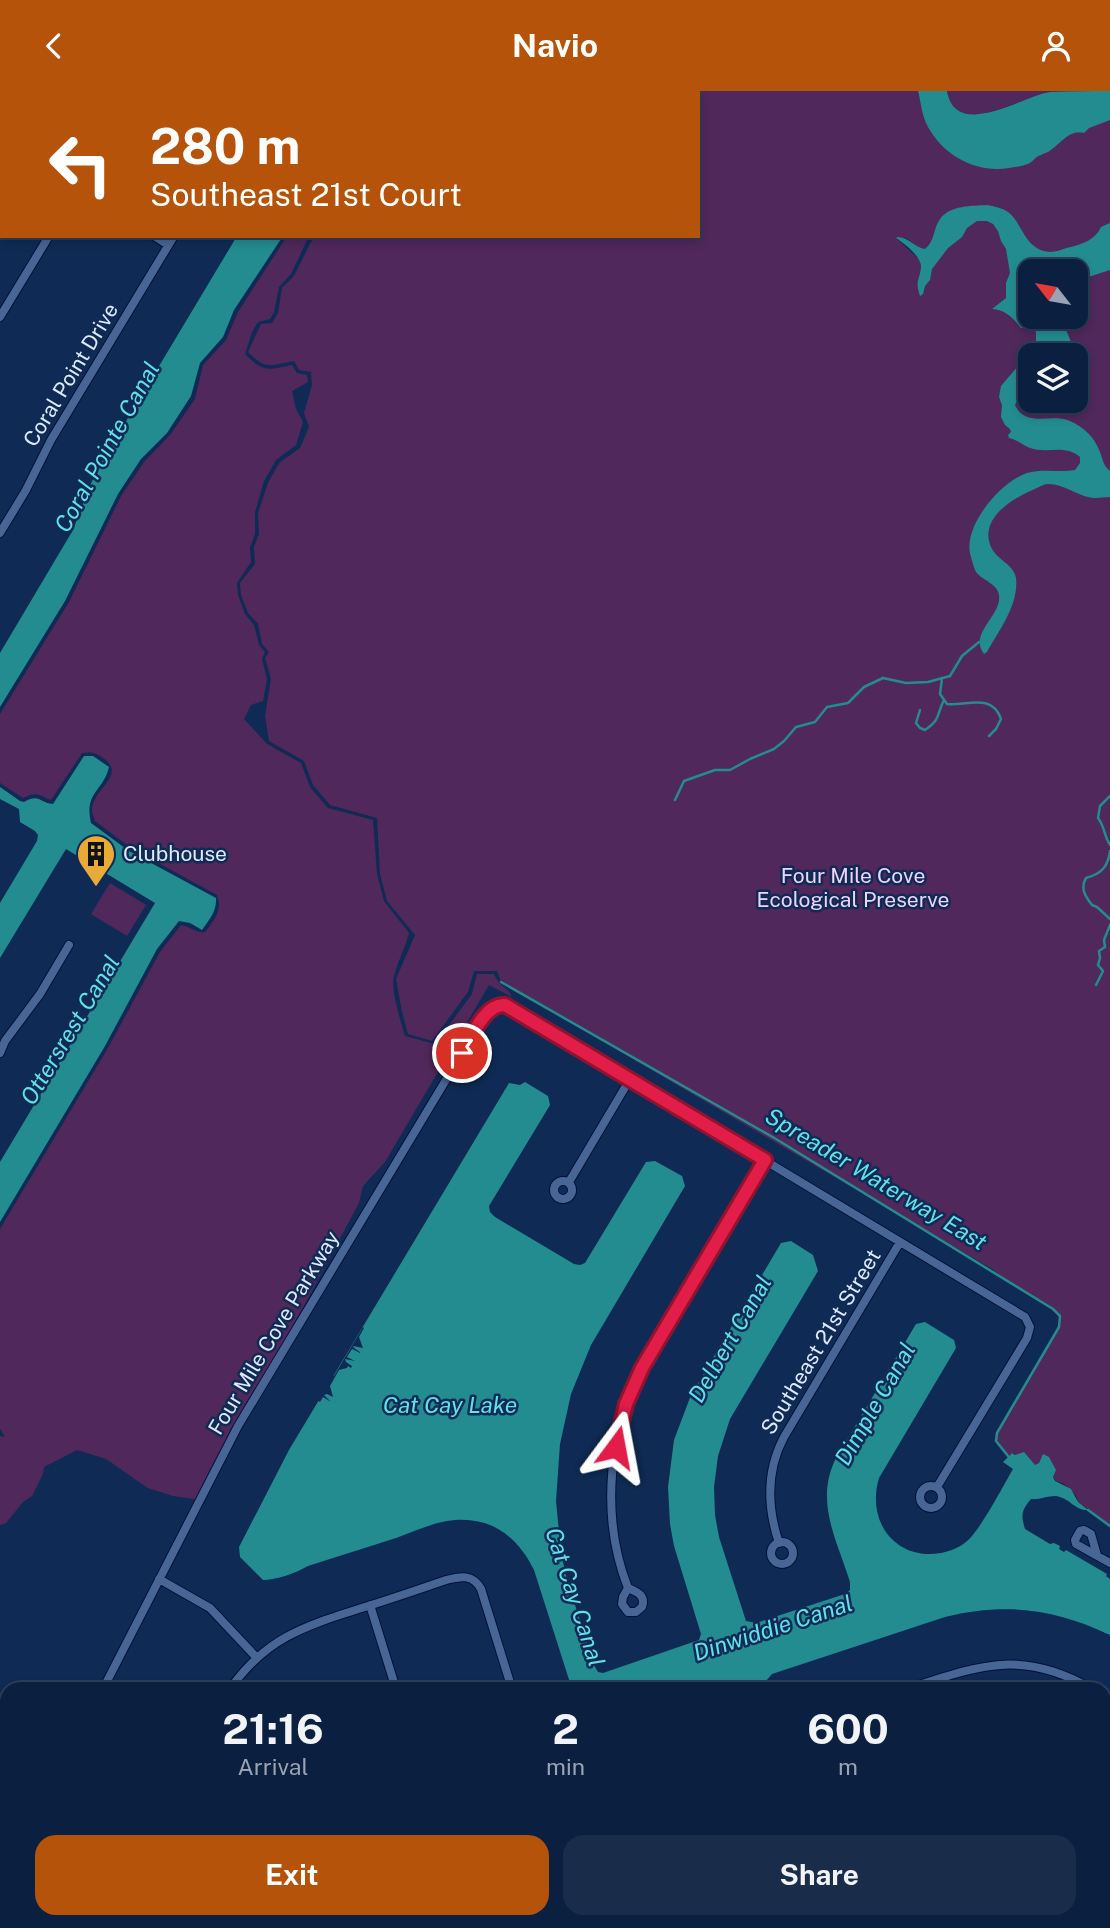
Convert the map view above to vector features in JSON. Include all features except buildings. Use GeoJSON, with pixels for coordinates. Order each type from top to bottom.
{"type":"FeatureCollection","features":[{"type":"Feature","properties":{"kind":"street"},"geometry":{"type":"LineString","coordinates":[[0,317],[48,238]]}},
{"type":"Feature","properties":{"kind":"street"},"geometry":{"type":"LineString","coordinates":[[157,238],[168,245]]}},
{"type":"Feature","properties":{"kind":"street","name":"Coral Point Drive"},"geometry":{"type":"LineString","coordinates":[[0,533],[26,490],[51,440],[173,238]]}},
{"type":"Feature","properties":{"kind":"street"},"geometry":{"type":"LineString","coordinates":[[0,1053],[5,1041],[40,993],[69,945]]}},
{"type":"Feature","properties":{"kind":"street","name":"Four Mile Cove Parkway"},"geometry":{"type":"LineString","coordinates":[[107,1682],[239,1424],[485,1015],[494,1006],[509,1007],[630,1079]]}},
{"type":"Feature","properties":{"kind":"street"},"geometry":{"type":"LineString","coordinates":[[569,1182],[630,1079],[1025,1318],[1030,1327],[1027,1338],[937,1487]]}},
{"type":"Feature","properties":{"kind":"street"},"geometry":{"type":"LineString","coordinates":[[628,1588],[616,1545],[612,1494],[616,1447],[626,1404],[648,1357],[765,1160]]}},
{"type":"Feature","properties":{"kind":"street","name":"Southeast 21st Street"},"geometry":{"type":"LineString","coordinates":[[779,1543],[769,1495],[776,1452],[900,1242]]}},
{"type":"Feature","properties":{"kind":"street"},"geometry":{"type":"LineString","coordinates":[[1097,1555],[1110,1563]]}},
{"type":"Feature","properties":{"kind":"street"},"geometry":{"type":"LineString","coordinates":[[236,1682],[257,1658],[308,1625],[464,1576],[472,1579],[481,1590],[510,1682]]}},
{"type":"Feature","properties":{"kind":"street"},"geometry":{"type":"LineString","coordinates":[[159,1579],[210,1608],[257,1658]]}},
{"type":"Feature","properties":{"kind":"street"},"geometry":{"type":"LineString","coordinates":[[370,1605],[394,1682]]}},
{"type":"Feature","properties":{"kind":"street"},"geometry":{"type":"LineString","coordinates":[[929,1682],[975,1667],[1007,1664],[1045,1669],[1078,1682]]}},
{"type":"Feature","properties":{"kind":"green space","name":"Four Mile Cove Ecological Preserve"},"geometry":{"type":"Polygon","coordinates":[[[700,91],[918,91],[924,114],[933,132],[965,162],[1017,103],[987,113],[966,114],[951,103],[947,91],[1110,91],[1110,1526],[1078,1502],[1076,1495],[1064,1484],[1056,1481],[1041,1458],[1039,1464],[1034,1465],[1030,1460],[1012,1453],[1008,1456],[996,1441],[997,1433],[1059,1327],[1060,1316],[1053,1309],[992,1269],[501,982],[497,971],[474,971],[468,992],[432,1041],[408,1034],[396,979],[415,935],[387,901],[380,874],[377,818],[330,805],[313,785],[304,761],[269,741],[265,716],[271,679],[265,658],[269,652],[262,644],[258,624],[248,613],[241,595],[240,583],[255,564],[254,547],[259,534],[258,513],[268,483],[279,463],[300,448],[309,427],[304,413],[312,385],[311,372],[299,370],[294,361],[265,364],[248,352],[261,324],[272,323],[278,313],[282,288],[294,276],[313,238],[700,238],[700,91]],[[955,209],[939,223],[933,239],[925,249],[906,238],[897,239],[920,260],[921,266],[955,209]]]}},
{"type":"Feature","properties":{"kind":"green space"},"geometry":{"type":"Polygon","coordinates":[[[286,238],[308,238],[291,274],[279,287],[274,312],[270,319],[258,322],[245,354],[266,369],[292,365],[297,373],[307,375],[308,382],[292,391],[296,409],[303,422],[296,445],[276,460],[264,481],[255,512],[255,534],[250,547],[251,562],[237,583],[245,614],[254,625],[259,645],[265,652],[262,659],[267,679],[263,701],[251,705],[244,719],[267,744],[301,763],[310,787],[328,808],[373,820],[377,874],[384,901],[409,933],[393,981],[396,1005],[405,1036],[435,1044],[472,994],[477,974],[494,974],[512,997],[489,985],[385,1162],[363,1186],[359,1203],[200,1500],[173,1496],[148,1488],[106,1459],[77,1450],[44,1467],[32,1496],[23,1502],[6,1523],[0,1525],[0,1436],[5,1437],[0,1429],[0,1229],[108,1048],[160,952],[181,925],[205,932],[218,910],[219,900],[217,895],[131,848],[95,821],[93,802],[111,776],[112,770],[110,764],[98,755],[82,753],[51,800],[35,794],[23,798],[0,783],[0,714],[69,602],[121,496],[144,462],[170,435],[195,399],[203,365],[226,340],[238,312],[286,238]]]}},
{"type":"Feature","properties":{"kind":"green space"},"geometry":{"type":"Polygon","coordinates":[[[110,883],[146,905],[127,936],[91,914],[110,883]]]}},
{"type":"Feature","properties":{"kind":"water"},"geometry":{"type":"Polygon","coordinates":[[[918,91],[947,91],[953,106],[963,113],[976,114],[992,112],[1050,92],[1110,91],[1110,120],[1089,128],[1084,133],[1069,135],[1028,164],[1009,168],[985,168],[962,161],[935,138],[924,118],[918,91]]]}},
{"type":"Feature","properties":{"kind":"water"},"geometry":{"type":"Polygon","coordinates":[[[987,205],[1008,212],[1029,241],[1041,250],[1050,252],[1084,243],[1096,235],[1101,227],[1110,223],[1110,270],[1088,277],[1088,259],[1018,259],[1018,324],[1009,315],[992,309],[1006,298],[1006,283],[1010,273],[1006,249],[993,224],[977,221],[948,248],[932,269],[930,280],[920,296],[918,284],[921,264],[912,251],[896,238],[906,239],[925,249],[944,214],[962,207],[987,205]]]}},
{"type":"Feature","properties":{"kind":"water"},"geometry":{"type":"Polygon","coordinates":[[[236,238],[282,238],[234,310],[223,337],[200,363],[191,396],[167,433],[141,459],[118,494],[65,601],[0,707],[0,653],[73,530],[98,468],[236,238]]]}},
{"type":"Feature","properties":{"kind":"water"},"geometry":{"type":"Polygon","coordinates":[[[1033,329],[1066,329],[1071,343],[1035,343],[1036,332],[1033,329]]]}},
{"type":"Feature","properties":{"kind":"water"},"geometry":{"type":"Polygon","coordinates":[[[1018,366],[1018,400],[1015,405],[1018,413],[1032,418],[1070,421],[1088,433],[1110,471],[1110,497],[1091,498],[1058,485],[1047,484],[1020,496],[997,514],[989,530],[989,539],[995,553],[1015,573],[1016,588],[1007,617],[984,654],[980,639],[996,610],[999,595],[996,588],[976,572],[972,562],[969,545],[977,520],[995,496],[1016,478],[1033,472],[1075,470],[1080,463],[1080,457],[1074,453],[1036,450],[1009,438],[1010,429],[1001,417],[1001,386],[1018,366]]]}},
{"type":"Feature","properties":{"kind":"water"},"geometry":{"type":"Polygon","coordinates":[[[84,756],[93,756],[109,767],[92,798],[91,823],[129,851],[216,898],[215,907],[202,930],[190,923],[179,921],[157,949],[105,1046],[0,1222],[0,1162],[155,903],[66,849],[0,958],[0,903],[38,835],[20,822],[19,809],[0,799],[0,787],[20,801],[37,798],[53,804],[84,756]]]}},
{"type":"Feature","properties":{"kind":"water"},"geometry":{"type":"Polygon","coordinates":[[[525,1082],[548,1096],[550,1105],[489,1206],[495,1217],[580,1265],[585,1263],[646,1162],[655,1161],[682,1176],[685,1186],[591,1345],[571,1394],[560,1444],[556,1501],[561,1553],[567,1580],[598,1672],[603,1673],[699,1640],[701,1634],[674,1546],[670,1524],[668,1487],[674,1440],[691,1395],[781,1243],[791,1241],[813,1255],[818,1271],[730,1419],[718,1456],[714,1487],[719,1537],[746,1621],[756,1623],[845,1594],[850,1590],[850,1582],[830,1521],[827,1491],[829,1476],[835,1460],[916,1324],[925,1322],[954,1340],[956,1348],[879,1478],[877,1509],[888,1535],[910,1551],[925,1554],[941,1553],[960,1546],[978,1528],[1013,1469],[1003,1462],[1012,1453],[1015,1455],[1024,1452],[1035,1465],[1043,1454],[1049,1457],[1056,1470],[1053,1477],[1055,1481],[1071,1489],[1078,1502],[1088,1510],[1083,1510],[1060,1497],[1031,1499],[1023,1513],[1025,1529],[1107,1574],[1110,1579],[1110,1635],[1049,1614],[1009,1609],[988,1610],[945,1617],[772,1674],[766,1682],[570,1682],[534,1570],[510,1537],[488,1524],[462,1520],[441,1522],[308,1566],[286,1576],[263,1580],[240,1557],[239,1547],[289,1450],[509,1083],[520,1085],[525,1082]]]}},
{"type":"Feature","properties":{"kind":"pier"},"geometry":{"type":"Polygon","coordinates":[[[363,1327],[359,1337],[363,1348],[353,1346],[360,1353],[352,1349],[347,1357],[355,1361],[345,1359],[351,1368],[348,1366],[339,1370],[330,1386],[333,1397],[324,1395],[331,1402],[323,1397],[320,1402],[317,1400],[322,1388],[332,1375],[334,1376],[363,1327]]]}},
{"type":"Feature","properties":{"kind":"waterway"},"geometry":{"type":"LineString","coordinates":[[675,800],[684,781],[715,770],[730,770],[774,749],[796,727],[815,722],[827,707],[848,703],[864,687],[883,678],[906,683],[928,682],[950,676],[962,656],[979,642]]}},
{"type":"Feature","properties":{"kind":"waterway"},"geometry":{"type":"LineString","coordinates":[[942,678],[940,694],[947,704],[978,702],[992,706],[997,711],[1001,719],[989,736]]}},
{"type":"Feature","properties":{"kind":"waterway"},"geometry":{"type":"LineString","coordinates":[[920,710],[916,723],[925,730],[936,720],[944,700]]}},
{"type":"Feature","properties":{"kind":"waterway"},"geometry":{"type":"LineString","coordinates":[[1110,796],[1100,806],[1098,818],[1110,845]]}},
{"type":"Feature","properties":{"kind":"waterway"},"geometry":{"type":"LineString","coordinates":[[1110,851],[1105,866],[1100,872],[1086,878],[1083,889],[1092,905],[1110,919]]}},
{"type":"Feature","properties":{"kind":"waterway"},"geometry":{"type":"LineString","coordinates":[[1096,985],[1103,971],[1098,965],[1099,951],[1105,947],[1104,940],[1110,925]]}},
{"type":"Feature","properties":{"kind":"waterway","name":"Spreader Waterway East"},"geometry":{"type":"LineString","coordinates":[[501,982],[776,1139],[1053,1309],[1060,1316],[1059,1327],[997,1433],[996,1441],[1008,1456]]}},
{"type":"Feature","properties":{"kind":"waterway","name":"Spreader Waterway East"},"geometry":{"type":"LineString","coordinates":[[1088,1510],[1110,1526]]}},
{"type":"Feature","properties":{"kind":"place","name":"Clubhouse"},"geometry":{"type":"Point","coordinates":[96,888]}},
{"type":"Feature","properties":{"kind":"route"},"geometry":{"type":"LineString","coordinates":[[462,1053],[488,1011],[497,1005],[505,1005],[765,1160],[642,1368],[626,1404],[616,1447]]}},
{"type":"Feature","properties":{"kind":"water label","name":"Coral Pointe Canal"},"geometry":{"type":"Point","coordinates":[107,447]}},
{"type":"Feature","properties":{"kind":"water label","name":"Ottersrest Canal"},"geometry":{"type":"Point","coordinates":[70,1030]}},
{"type":"Feature","properties":{"kind":"water label","name":"Delbert Canal"},"geometry":{"type":"Point","coordinates":[730,1339]}},
{"type":"Feature","properties":{"kind":"water label","name":"Dimple Canal"},"geometry":{"type":"Point","coordinates":[875,1404]}},
{"type":"Feature","properties":{"kind":"water label","name":"Cat Cay Lake"},"geometry":{"type":"Point","coordinates":[450,1405]}},
{"type":"Feature","properties":{"kind":"water label","name":"Cat Cay Canal"},"geometry":{"type":"Point","coordinates":[575,1597]}},
{"type":"Feature","properties":{"kind":"water label","name":"Dinwiddie Canal"},"geometry":{"type":"Point","coordinates":[773,1628]}}]}
